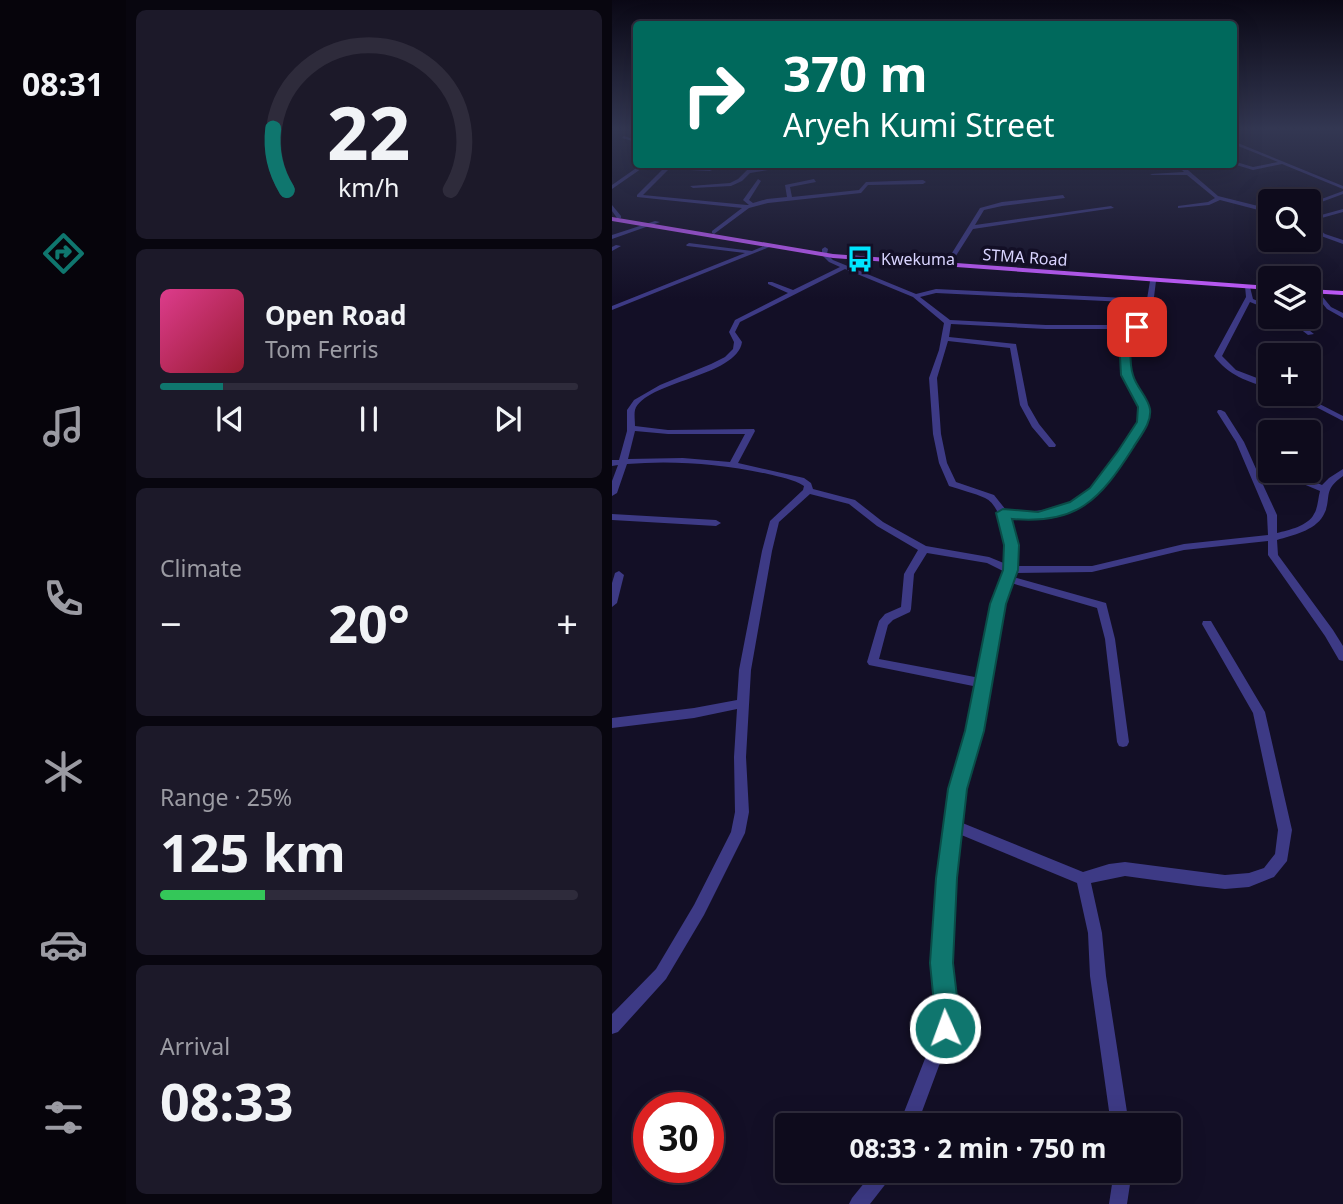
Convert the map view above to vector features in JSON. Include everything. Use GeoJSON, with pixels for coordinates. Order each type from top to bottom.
{"type":"FeatureCollection","features":[{"type":"Feature","properties":{"kind":"main road","name":"STMA Road"},"geometry":{"type":"LineString","coordinates":[[614,217],[769,246],[1153,281],[1258,287]]}},
{"type":"Feature","properties":{"kind":"main road","name":"STMA Road"},"geometry":{"type":"LineString","coordinates":[[654,224],[825,252],[1258,285]]}},
{"type":"Feature","properties":{"kind":"main road"},"geometry":{"type":"LineString","coordinates":[[1321,290],[1342,291]]}},
{"type":"Feature","properties":{"kind":"street"},"geometry":{"type":"LineString","coordinates":[[647,186],[638,196],[749,206],[790,198],[861,191],[864,186]]}},
{"type":"Feature","properties":{"kind":"street"},"geometry":{"type":"LineString","coordinates":[[678,200],[693,186]]}},
{"type":"Feature","properties":{"kind":"street"},"geometry":{"type":"LineString","coordinates":[[749,206],[746,200],[755,186]]}},
{"type":"Feature","properties":{"kind":"street"},"geometry":{"type":"LineString","coordinates":[[787,186],[790,198]]}},
{"type":"Feature","properties":{"kind":"street"},"geometry":{"type":"LineString","coordinates":[[1205,186],[1219,198],[1258,208]]}},
{"type":"Feature","properties":{"kind":"street"},"geometry":{"type":"LineString","coordinates":[[1321,200],[1342,190]]}},
{"type":"Feature","properties":{"kind":"street"},"geometry":{"type":"LineString","coordinates":[[950,261],[986,207],[1063,197]]}},
{"type":"Feature","properties":{"kind":"street"},"geometry":{"type":"LineString","coordinates":[[1180,207],[1209,203],[1219,198]]}},
{"type":"Feature","properties":{"kind":"street"},"geometry":{"type":"LineString","coordinates":[[714,232],[749,206]]}},
{"type":"Feature","properties":{"kind":"street"},"geometry":{"type":"LineString","coordinates":[[612,208],[614,217]]}},
{"type":"Feature","properties":{"kind":"street"},"geometry":{"type":"LineString","coordinates":[[971,227],[1111,208]]}},
{"type":"Feature","properties":{"kind":"street"},"geometry":{"type":"LineString","coordinates":[[1342,210],[1316,218],[1309,225],[1323,236],[1342,242]]}},
{"type":"Feature","properties":{"kind":"street"},"geometry":{"type":"LineString","coordinates":[[612,237],[654,224]]}},
{"type":"Feature","properties":{"kind":"street"},"geometry":{"type":"LineString","coordinates":[[689,245],[704,249],[719,248],[753,253]]}},
{"type":"Feature","properties":{"kind":"street"},"geometry":{"type":"LineString","coordinates":[[614,306],[769,246]]}},
{"type":"Feature","properties":{"kind":"street"},"geometry":{"type":"LineString","coordinates":[[825,252],[844,267],[915,296],[948,322],[1038,327],[1137,327]]}},
{"type":"Feature","properties":{"kind":"street"},"geometry":{"type":"LineString","coordinates":[[612,493],[617,462],[631,428],[631,410],[641,398],[692,374],[722,364],[733,356],[739,345],[732,332],[734,324],[844,267]]}},
{"type":"Feature","properties":{"kind":"street"},"geometry":{"type":"LineString","coordinates":[[1003,513],[1038,516],[1054,514],[1075,506],[1095,491],[1123,453],[1143,422],[1144,407],[1127,375],[1125,337],[1148,321],[1150,301],[1153,298],[1153,281]]}},
{"type":"Feature","properties":{"kind":"street"},"geometry":{"type":"LineString","coordinates":[[770,283],[792,293]]}},
{"type":"Feature","properties":{"kind":"street"},"geometry":{"type":"LineString","coordinates":[[1247,287],[1249,298],[1218,356],[1222,364],[1241,376],[1258,382]]}},
{"type":"Feature","properties":{"kind":"street"},"geometry":{"type":"LineString","coordinates":[[915,296],[936,291],[1150,301]]}},
{"type":"Feature","properties":{"kind":"street"},"geometry":{"type":"LineString","coordinates":[[1249,298],[1258,302]]}},
{"type":"Feature","properties":{"kind":"street"},"geometry":{"type":"LineString","coordinates":[[1321,300],[1342,316]]}},
{"type":"Feature","properties":{"kind":"street"},"geometry":{"type":"LineString","coordinates":[[913,1113],[945,1028],[947,1014],[942,949],[957,789],[969,756],[985,684],[994,619],[1009,575],[1011,545],[1003,513],[991,497],[952,484],[943,463],[937,434],[933,378],[948,322]]}},
{"type":"Feature","properties":{"kind":"street"},"geometry":{"type":"LineString","coordinates":[[1304,329],[1310,334]]}},
{"type":"Feature","properties":{"kind":"street"},"geometry":{"type":"LineString","coordinates":[[945,339],[1013,346],[1024,405],[1051,445]]}},
{"type":"Feature","properties":{"kind":"street"},"geometry":{"type":"LineString","coordinates":[[1317,406],[1342,419]]}},
{"type":"Feature","properties":{"kind":"street"},"geometry":{"type":"LineString","coordinates":[[1221,412],[1240,442],[1272,515],[1273,555],[1329,633],[1342,657]]}},
{"type":"Feature","properties":{"kind":"street"},"geometry":{"type":"LineString","coordinates":[[631,428],[668,432],[751,431],[733,466]]}},
{"type":"Feature","properties":{"kind":"street"},"geometry":{"type":"LineString","coordinates":[[612,1026],[662,974],[730,853],[738,833],[742,812],[740,757],[753,620],[772,528],[775,521],[808,491],[808,485],[801,480],[733,466],[687,461],[617,462]]}},
{"type":"Feature","properties":{"kind":"street"},"geometry":{"type":"LineString","coordinates":[[1009,575],[1092,569],[1196,545],[1253,542],[1303,528],[1319,517],[1322,512],[1322,489],[1342,472]]}},
{"type":"Feature","properties":{"kind":"street"},"geometry":{"type":"LineString","coordinates":[[1253,473],[1291,475],[1322,489]]}},
{"type":"Feature","properties":{"kind":"street"},"geometry":{"type":"LineString","coordinates":[[808,491],[852,502],[880,524],[924,549],[989,560],[1009,575],[1102,606],[1110,639],[1123,742]]}},
{"type":"Feature","properties":{"kind":"street"},"geometry":{"type":"LineString","coordinates":[[612,517],[716,523]]}},
{"type":"Feature","properties":{"kind":"street"},"geometry":{"type":"LineString","coordinates":[[924,549],[909,573],[905,611],[889,617],[883,624],[873,662],[985,684]]}},
{"type":"Feature","properties":{"kind":"street"},"geometry":{"type":"LineString","coordinates":[[612,603],[619,575]]}},
{"type":"Feature","properties":{"kind":"street"},"geometry":{"type":"LineString","coordinates":[[954,826],[1083,879],[1124,869],[1200,880],[1243,882],[1271,871],[1281,861],[1286,848],[1285,830],[1259,712],[1207,624]]}},
{"type":"Feature","properties":{"kind":"street"},"geometry":{"type":"LineString","coordinates":[[612,723],[694,713],[744,703]]}},
{"type":"Feature","properties":{"kind":"street"},"geometry":{"type":"LineString","coordinates":[[1083,879],[1094,933],[1118,1113]]}},
{"type":"Feature","properties":{"kind":"street"},"geometry":{"type":"LineString","coordinates":[[858,1204],[876,1183]]}},
{"type":"Feature","properties":{"kind":"street"},"geometry":{"type":"LineString","coordinates":[[1118,1204],[1121,1183]]}},
{"type":"Feature","properties":{"kind":"place","name":"Kwekuma"},"geometry":{"type":"Point","coordinates":[860,259]}},
{"type":"Feature","properties":{"kind":"route"},"geometry":{"type":"LineString","coordinates":[[945,1028],[947,1014],[941,963],[943,923],[957,789],[969,756],[987,672],[994,619],[1011,570],[1011,545],[1003,513],[1028,517],[1054,514],[1075,506],[1095,491],[1123,453],[1143,422],[1144,407],[1127,375],[1125,337],[1137,327]]}}]}
